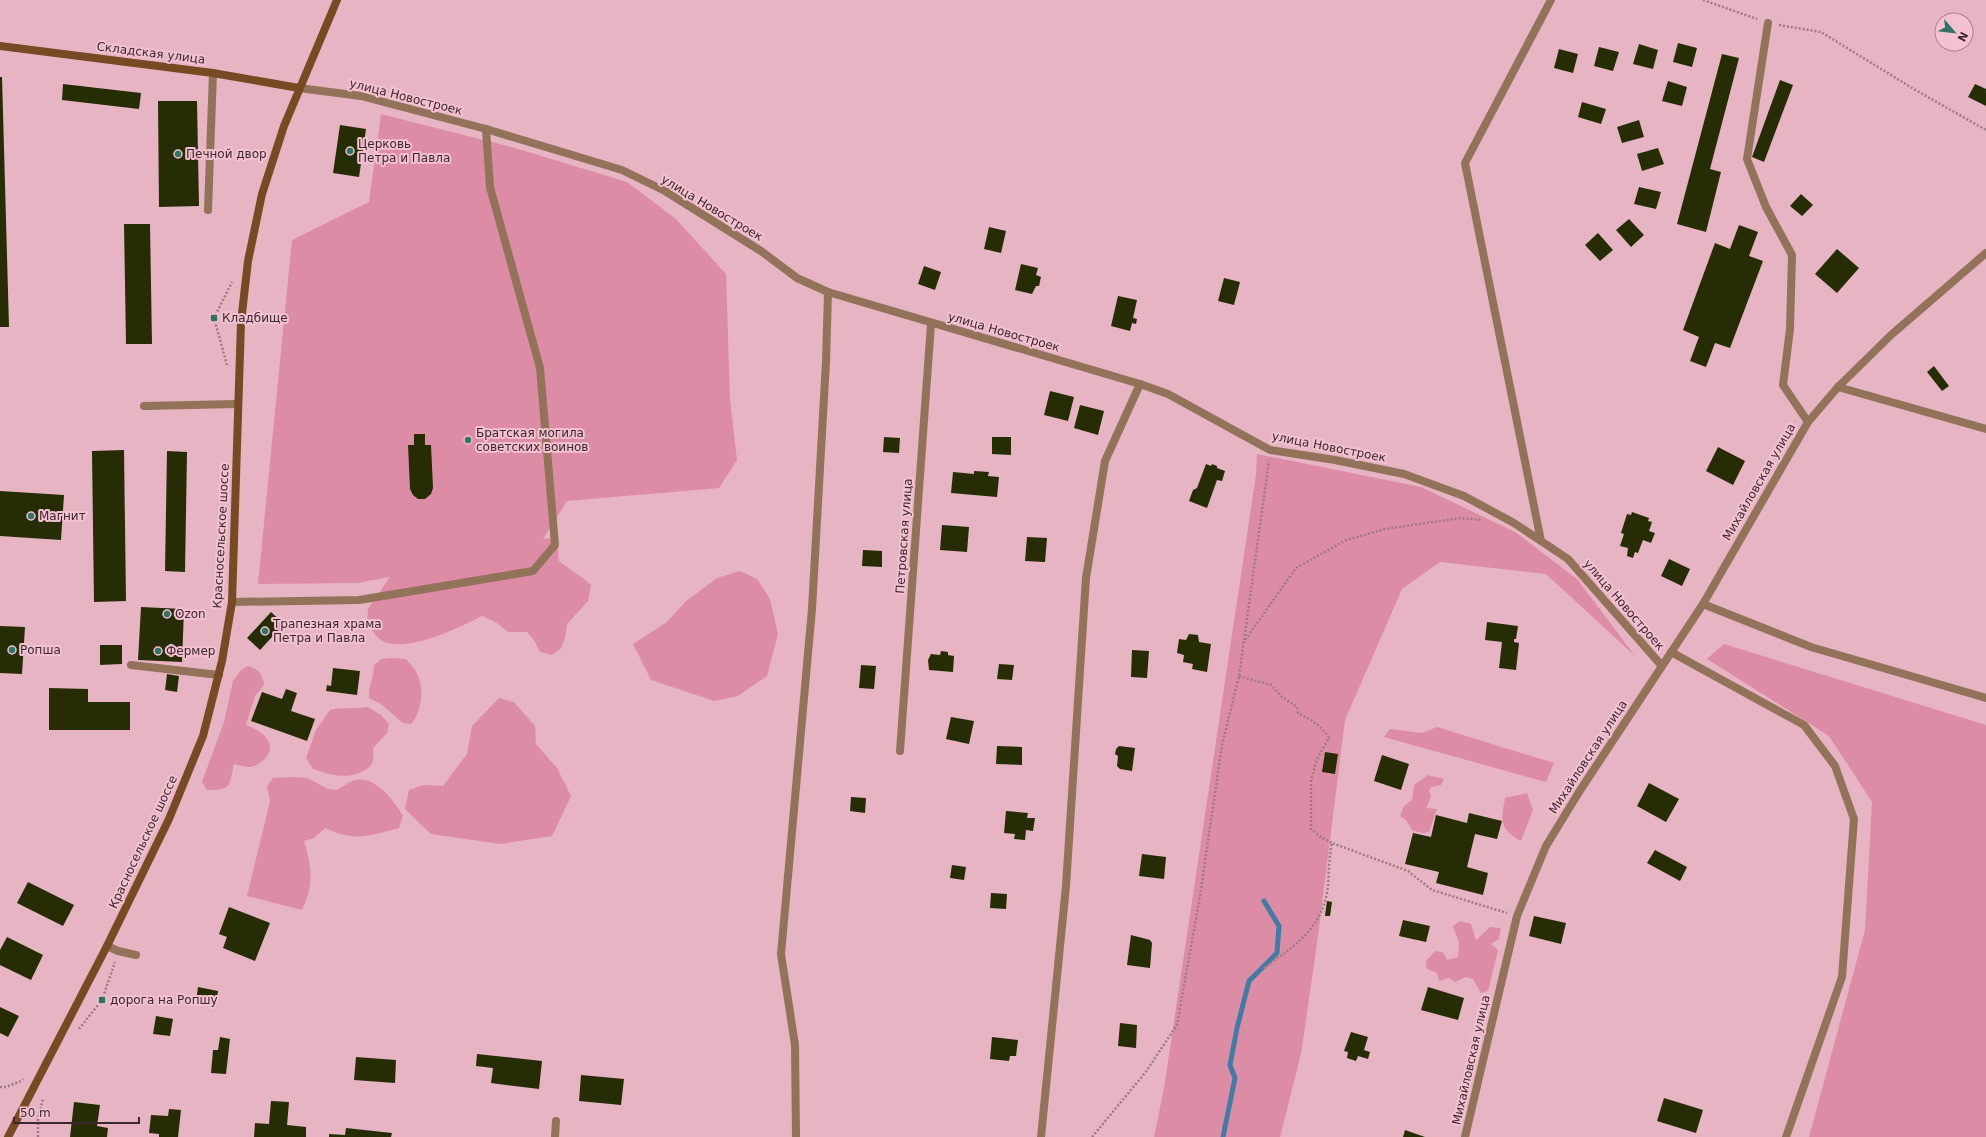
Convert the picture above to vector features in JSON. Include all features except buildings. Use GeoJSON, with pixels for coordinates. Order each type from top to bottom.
{"type":"FeatureCollection","features":[{"type":"Feature","properties":{"kind":"main road","name":"Красносельское шоссе"},"geometry":{"type":"LineString","coordinates":[[8,1137],[107,946],[175,805],[203,736],[219,675],[232,602],[241,322],[248,261],[262,194],[298,88],[337,0]]}},
{"type":"Feature","properties":{"kind":"main road","name":"Складская улица"},"geometry":{"type":"LineString","coordinates":[[0,46],[213,73],[298,88]]}},
{"type":"Feature","properties":{"kind":"street"},"geometry":{"type":"LineString","coordinates":[[1541,541],[1464,163],[1551,0]]}},
{"type":"Feature","properties":{"kind":"street"},"geometry":{"type":"LineString","coordinates":[[1768,23],[1748,158],[1766,207],[1792,255],[1790,329],[1783,385],[1808,422]]}},
{"type":"Feature","properties":{"kind":"street"},"geometry":{"type":"LineString","coordinates":[[208,210],[213,73]]}},
{"type":"Feature","properties":{"kind":"street","name":"улица Новостроек"},"geometry":{"type":"LineString","coordinates":[[298,88],[360,96],[486,129],[622,170],[659,188],[749,244],[797,278],[828,292],[931,324],[1140,384],[1168,394],[1270,450],[1335,460],[1404,474],[1464,496],[1514,523],[1568,559],[1662,666]]}},
{"type":"Feature","properties":{"kind":"street"},"geometry":{"type":"LineString","coordinates":[[232,602],[359,600],[533,571],[555,545],[540,368],[490,187],[486,129]]}},
{"type":"Feature","properties":{"kind":"street","name":"Михайловская улица"},"geometry":{"type":"LineString","coordinates":[[1465,1137],[1517,916],[1546,846],[1579,792],[1703,604],[1808,422],[1838,387],[1892,335],[1986,253]]}},
{"type":"Feature","properties":{"kind":"street"},"geometry":{"type":"LineString","coordinates":[[796,1137],[795,1045],[781,954],[812,609],[826,362],[828,292]]}},
{"type":"Feature","properties":{"kind":"street","name":"Петровская улица"},"geometry":{"type":"LineString","coordinates":[[900,751],[931,324]]}},
{"type":"Feature","properties":{"kind":"street"},"geometry":{"type":"LineString","coordinates":[[1041,1137],[1066,886],[1086,578],[1105,461],[1140,384]]}},
{"type":"Feature","properties":{"kind":"street"},"geometry":{"type":"LineString","coordinates":[[1838,387],[1986,429]]}},
{"type":"Feature","properties":{"kind":"street"},"geometry":{"type":"LineString","coordinates":[[144,406],[238,404]]}},
{"type":"Feature","properties":{"kind":"street"},"geometry":{"type":"LineString","coordinates":[[1703,604],[1811,647],[1986,698]]}},
{"type":"Feature","properties":{"kind":"street"},"geometry":{"type":"LineString","coordinates":[[1671,652],[1804,725],[1835,766],[1854,819],[1842,977],[1786,1137]]}},
{"type":"Feature","properties":{"kind":"street"},"geometry":{"type":"LineString","coordinates":[[131,665],[219,675]]}},
{"type":"Feature","properties":{"kind":"street"},"geometry":{"type":"LineString","coordinates":[[107,946],[118,952],[136,955]]}},
{"type":"Feature","properties":{"kind":"street"},"geometry":{"type":"LineString","coordinates":[[555,1137],[556,1120]]}},
{"type":"Feature","properties":{"kind":"path"},"geometry":{"type":"LineString","coordinates":[[1703,0],[1768,23],[1821,32],[1912,88],[1986,130]]}},
{"type":"Feature","properties":{"kind":"path"},"geometry":{"type":"LineString","coordinates":[[1092,1137],[1145,1073],[1177,1025],[1199,904],[1222,745],[1239,676],[1270,450]]}},
{"type":"Feature","properties":{"kind":"path"},"geometry":{"type":"LineString","coordinates":[[1243,644],[1296,568],[1346,540],[1385,529],[1460,518],[1483,520]]}},
{"type":"Feature","properties":{"kind":"path"},"geometry":{"type":"LineString","coordinates":[[1239,676],[1271,685],[1282,697],[1297,707],[1298,713],[1314,722],[1324,730],[1329,738],[1317,759],[1311,780],[1311,829],[1322,838],[1332,843],[1408,871],[1432,890],[1517,916]]}},
{"type":"Feature","properties":{"kind":"path"},"geometry":{"type":"LineString","coordinates":[[1264,968],[1292,948],[1312,929],[1320,915],[1328,887],[1332,843]]}},
{"type":"Feature","properties":{"kind":"path"},"geometry":{"type":"LineString","coordinates":[[79,1030],[102,1000],[118,952]]}},
{"type":"Feature","properties":{"kind":"path"},"geometry":{"type":"LineString","coordinates":[[38,1137],[38,1119],[44,1093]]}},
{"type":"Feature","properties":{"kind":"shaded area"},"geometry":{"type":"Polygon","coordinates":[[[381,114],[515,148],[627,182],[676,219],[726,274],[730,399],[737,460],[719,488],[567,501],[543,539],[549,538],[558,548],[559,561],[591,585],[588,601],[567,624],[565,638],[561,648],[552,655],[540,652],[534,640],[527,632],[508,632],[497,623],[482,616],[432,638],[417,642],[391,644],[381,640],[367,623],[368,609],[390,577],[357,583],[258,584],[292,240],[369,202],[381,114]]]}},
{"type":"Feature","properties":{"kind":"shaded area"},"geometry":{"type":"Polygon","coordinates":[[[1257,454],[1421,487],[1515,532],[1577,579],[1635,656],[1546,574],[1440,562],[1402,589],[1345,720],[1317,944],[1301,1054],[1280,1137],[1154,1137],[1164,1088],[1256,475],[1257,454]]]}},
{"type":"Feature","properties":{"kind":"shaded area"},"geometry":{"type":"Polygon","coordinates":[[[740,571],[757,579],[770,599],[778,634],[767,676],[738,696],[714,701],[651,680],[633,644],[667,622],[686,601],[717,578],[740,571]]]}},
{"type":"Feature","properties":{"kind":"shaded area"},"geometry":{"type":"Polygon","coordinates":[[[1724,644],[1986,725],[1986,1137],[1809,1137],[1865,930],[1872,802],[1829,736],[1707,659],[1724,644]]]}},
{"type":"Feature","properties":{"kind":"shaded area"},"geometry":{"type":"Polygon","coordinates":[[[381,659],[406,659],[414,668],[421,684],[420,706],[415,719],[411,724],[403,723],[381,704],[369,698],[374,665],[381,659]]]}},
{"type":"Feature","properties":{"kind":"shaded area"},"geometry":{"type":"Polygon","coordinates":[[[248,666],[259,672],[264,685],[255,696],[246,725],[263,734],[269,744],[269,753],[255,766],[248,767],[234,764],[228,786],[221,789],[207,790],[202,782],[224,722],[233,681],[241,670],[248,666]]]}},
{"type":"Feature","properties":{"kind":"shaded area"},"geometry":{"type":"Polygon","coordinates":[[[499,698],[514,702],[535,726],[536,744],[557,768],[571,796],[552,836],[500,844],[431,834],[405,809],[409,790],[424,785],[443,786],[467,754],[472,726],[499,698]]]}},
{"type":"Feature","properties":{"kind":"shaded area"},"geometry":{"type":"Polygon","coordinates":[[[368,707],[381,715],[389,724],[387,733],[373,748],[373,759],[370,766],[359,773],[346,776],[333,775],[313,769],[306,758],[316,730],[330,710],[368,707]]]}},
{"type":"Feature","properties":{"kind":"shaded area"},"geometry":{"type":"Polygon","coordinates":[[[1437,727],[1554,763],[1546,782],[1384,737],[1390,729],[1422,733],[1437,727]]]}},
{"type":"Feature","properties":{"kind":"shaded area"},"geometry":{"type":"Polygon","coordinates":[[[1428,775],[1444,779],[1441,785],[1431,787],[1429,791],[1431,797],[1426,808],[1437,809],[1429,832],[1422,833],[1412,830],[1406,820],[1400,816],[1404,806],[1412,800],[1414,785],[1428,775]]]}},
{"type":"Feature","properties":{"kind":"shaded area"},"geometry":{"type":"Polygon","coordinates":[[[273,778],[307,778],[328,789],[336,790],[352,781],[368,781],[389,796],[403,816],[399,828],[370,835],[353,836],[345,835],[325,828],[314,838],[304,841],[309,859],[310,884],[302,910],[247,896],[270,801],[267,786],[273,778]]]}},
{"type":"Feature","properties":{"kind":"shaded area"},"geometry":{"type":"Polygon","coordinates":[[[1527,793],[1533,810],[1521,841],[1514,837],[1505,828],[1503,824],[1503,813],[1505,798],[1527,793]]]}},
{"type":"Feature","properties":{"kind":"shaded area"},"geometry":{"type":"Polygon","coordinates":[[[1460,921],[1471,924],[1476,940],[1490,927],[1501,928],[1499,939],[1491,944],[1498,950],[1488,991],[1481,993],[1473,979],[1466,977],[1455,982],[1449,978],[1439,981],[1437,973],[1427,969],[1426,961],[1435,951],[1443,952],[1447,960],[1458,957],[1459,943],[1453,926],[1460,921]]]}},
{"type":"Feature","properties":{"kind":"waterway"},"geometry":{"type":"LineString","coordinates":[[1223,1137],[1235,1078],[1230,1065],[1237,1028],[1249,981],[1277,953],[1279,926],[1264,901]]}},
{"type":"Feature","properties":{"kind":"place","name":"Церковь Петра и Павла"},"geometry":{"type":"Point","coordinates":[350,151]}},
{"type":"Feature","properties":{"kind":"place","name":"Печной двор"},"geometry":{"type":"Point","coordinates":[178,154]}},
{"type":"Feature","properties":{"kind":"place","name":"Кладбище"},"geometry":{"type":"Point","coordinates":[214,318]}},
{"type":"Feature","properties":{"kind":"place","name":"Братская могила советских воинов"},"geometry":{"type":"Point","coordinates":[468,440]}},
{"type":"Feature","properties":{"kind":"place","name":"Магнит"},"geometry":{"type":"Point","coordinates":[31,516]}},
{"type":"Feature","properties":{"kind":"place","name":"Ozon"},"geometry":{"type":"Point","coordinates":[167,614]}},
{"type":"Feature","properties":{"kind":"place","name":"Трапезная храма Петра и Павла"},"geometry":{"type":"Point","coordinates":[265,631]}},
{"type":"Feature","properties":{"kind":"place","name":"Ропша"},"geometry":{"type":"Point","coordinates":[12,650]}},
{"type":"Feature","properties":{"kind":"place","name":"Фермер"},"geometry":{"type":"Point","coordinates":[158,651]}},
{"type":"Feature","properties":{"kind":"place","name":"дорога на Ропшу"},"geometry":{"type":"Point","coordinates":[102,1000]}}]}
